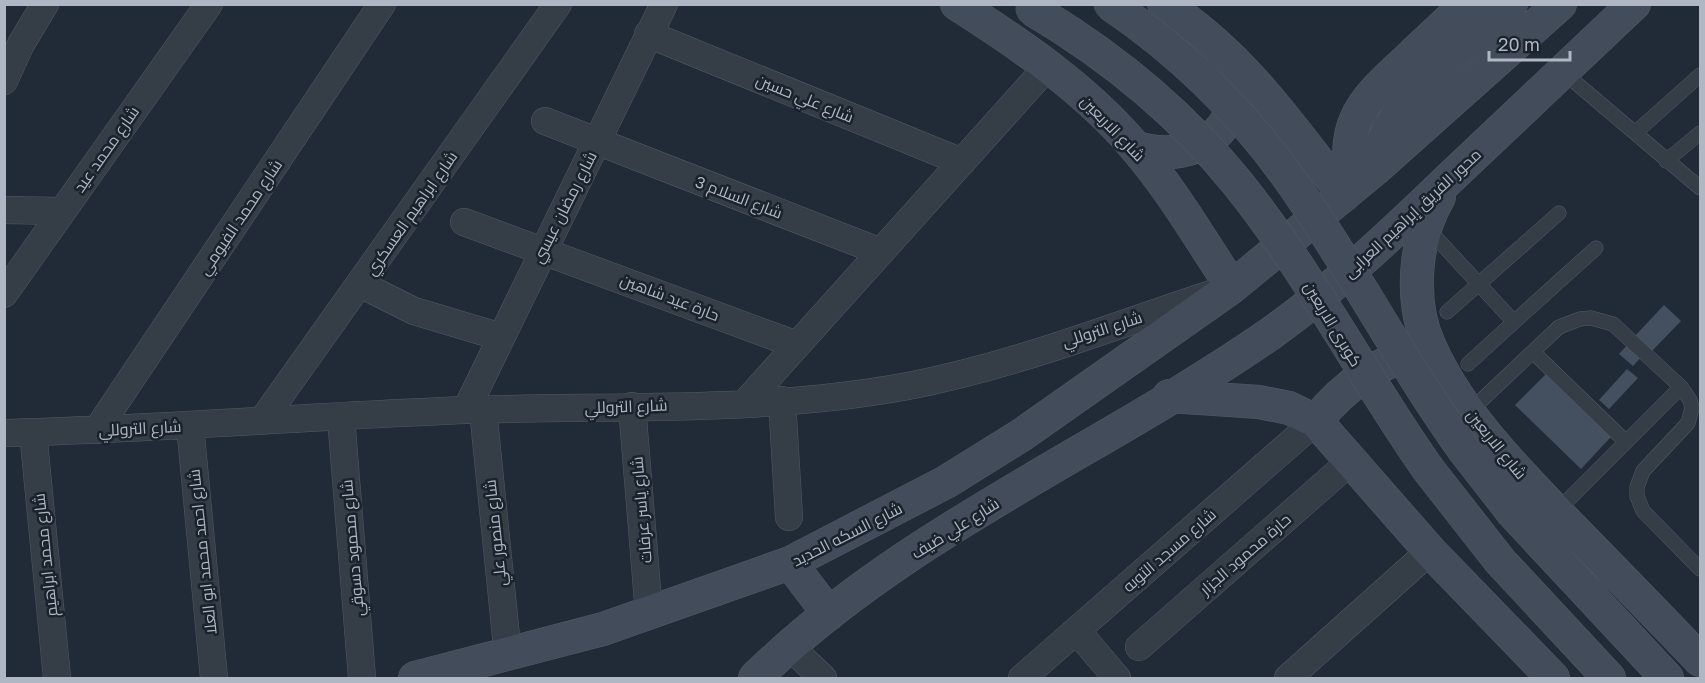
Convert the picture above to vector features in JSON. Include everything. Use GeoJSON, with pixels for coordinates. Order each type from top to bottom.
{"type":"FeatureCollection","features":[{"type":"Feature","properties":{"kind":"street"},"geometry":{"type":"LineString","coordinates":[[4,81],[13,39],[45,4]]}},
{"type":"Feature","properties":{"kind":"street","name":"شارع محمد عيد"},"geometry":{"type":"LineString","coordinates":[[4,294],[209,4]]}},
{"type":"Feature","properties":{"kind":"street","name":"شارع محمد الفيومي"},"geometry":{"type":"LineString","coordinates":[[97,430],[382,4]]}},
{"type":"Feature","properties":{"kind":"street","name":"شارع ابراهيم العسكري"},"geometry":{"type":"LineString","coordinates":[[262,421],[558,4]]}},
{"type":"Feature","properties":{"kind":"street","name":"شارع رمضان عيسي"},"geometry":{"type":"LineString","coordinates":[[474,410],[501,337],[664,4]]}},
{"type":"Feature","properties":{"kind":"street","name":"شارع الاربعين"},"geometry":{"type":"LineString","coordinates":[[957,4],[1021,45],[1048,66],[1135,147],[1232,287]]}},
{"type":"Feature","properties":{"kind":"street"},"geometry":{"type":"LineString","coordinates":[[1110,4],[1147,31],[1200,76],[1258,139],[1309,208],[1398,352],[1464,450],[1520,521],[1667,678]]}},
{"type":"Feature","properties":{"kind":"street"},"geometry":{"type":"LineString","coordinates":[[1164,4],[1229,55],[1267,96],[1357,184]]}},
{"type":"Feature","properties":{"kind":"street"},"geometry":{"type":"LineString","coordinates":[[1357,184],[1348,164],[1348,147],[1351,131],[1363,104],[1371,93],[1467,4]]}},
{"type":"Feature","properties":{"kind":"street"},"geometry":{"type":"LineString","coordinates":[[1357,184],[1387,131],[1409,99],[1511,4]]}},
{"type":"Feature","properties":{"kind":"street"},"geometry":{"type":"LineString","coordinates":[[1232,287],[1357,184],[1560,4]]}},
{"type":"Feature","properties":{"kind":"street","name":"محور الفريق إبراهيم العرابى"},"geometry":{"type":"LineString","coordinates":[[1169,396],[1220,366],[1318,298],[1373,252],[1634,4]]}},
{"type":"Feature","properties":{"kind":"street","name":"كوبرى الاربعين"},"geometry":{"type":"LineString","coordinates":[[1028,7],[1099,53],[1152,95],[1182,123],[1238,184],[1286,249],[1367,380],[1428,469],[1500,561],[1609,678]]}},
{"type":"Feature","properties":{"kind":"street","name":"شارع علي حسين"},"geometry":{"type":"LineString","coordinates":[[648,34],[962,162]]}},
{"type":"Feature","properties":{"kind":"street"},"geometry":{"type":"LineString","coordinates":[[1135,147],[1152,153],[1185,152],[1215,134],[1226,121],[1233,105],[1236,89],[1235,72],[1229,55]]}},
{"type":"Feature","properties":{"kind":"street"},"geometry":{"type":"LineString","coordinates":[[745,403],[1048,66]]}},
{"type":"Feature","properties":{"kind":"street","name":"شارع السلام 3"},"geometry":{"type":"LineString","coordinates":[[545,121],[881,252]]}},
{"type":"Feature","properties":{"kind":"street","name":"شارع الاربعين"},"geometry":{"type":"LineString","coordinates":[[1451,177],[1426,228],[1419,254],[1417,282],[1420,315],[1430,347],[1470,411],[1510,464],[1700,659]]}},
{"type":"Feature","properties":{"kind":"street"},"geometry":{"type":"LineString","coordinates":[[4,210],[62,211]]}},
{"type":"Feature","properties":{"kind":"street","name":"حارة عيد شاهين"},"geometry":{"type":"LineString","coordinates":[[464,222],[543,249],[797,345]]}},
{"type":"Feature","properties":{"kind":"street"},"geometry":{"type":"LineString","coordinates":[[360,284],[414,311],[501,337]]}},
{"type":"Feature","properties":{"kind":"street","name":"شارع التروللي"},"geometry":{"type":"LineString","coordinates":[[4,433],[474,410],[745,403],[830,397],[906,386],[982,370],[1232,287]]}},
{"type":"Feature","properties":{"kind":"street","name":"شارع السكه الحديد"},"geometry":{"type":"LineString","coordinates":[[414,678],[508,656],[650,614],[790,563],[946,482],[1020,436],[1232,287]]}},
{"type":"Feature","properties":{"kind":"street"},"geometry":{"type":"LineString","coordinates":[[1316,421],[1339,395],[1366,374],[1386,362],[1430,347]]}},
{"type":"Feature","properties":{"kind":"street"},"geometry":{"type":"LineString","coordinates":[[1169,396],[1259,402],[1290,408],[1316,421],[1430,551],[1553,678]]}},
{"type":"Feature","properties":{"kind":"street","name":"شارع علي ضيف"},"geometry":{"type":"LineString","coordinates":[[755,678],[789,646],[829,614],[937,538],[1169,396]]}},
{"type":"Feature","properties":{"kind":"street"},"geometry":{"type":"LineString","coordinates":[[782,400],[789,517]]}},
{"type":"Feature","properties":{"kind":"street","name":"شارع ياسر عرفات"},"geometry":{"type":"LineString","coordinates":[[632,406],[650,614]]}},
{"type":"Feature","properties":{"kind":"street","name":"شارع منصور علي"},"geometry":{"type":"LineString","coordinates":[[474,410],[508,656]]}},
{"type":"Feature","properties":{"kind":"street","name":"شارع محمود دسوقي"},"geometry":{"type":"LineString","coordinates":[[341,417],[363,678]]}},
{"type":"Feature","properties":{"kind":"street","name":"شارع مسجد التوبه"},"geometry":{"type":"LineString","coordinates":[[1022,678],[1316,421]]}},
{"type":"Feature","properties":{"kind":"street","name":"شارع احمد محمد ابو العلا"},"geometry":{"type":"LineString","coordinates":[[190,425],[214,678]]}},
{"type":"Feature","properties":{"kind":"street","name":"شارع محمد ابراهيم"},"geometry":{"type":"LineString","coordinates":[[33,432],[57,678]]}},
{"type":"Feature","properties":{"kind":"street","name":"حارة محمود الجزار"},"geometry":{"type":"LineString","coordinates":[[1138,647],[1351,461]]}},
{"type":"Feature","properties":{"kind":"street"},"geometry":{"type":"LineString","coordinates":[[1288,678],[1430,551]]}},
{"type":"Feature","properties":{"kind":"street"},"geometry":{"type":"LineString","coordinates":[[790,563],[829,614]]}},
{"type":"Feature","properties":{"kind":"street"},"geometry":{"type":"LineString","coordinates":[[1077,631],[1117,678]]}},
{"type":"Feature","properties":{"kind":"street"},"geometry":{"type":"LineString","coordinates":[[789,646],[823,678]]}},
{"type":"Feature","properties":{"kind":"lane"},"geometry":{"type":"LineString","coordinates":[[1563,72],[1666,161],[1701,188]]}},
{"type":"Feature","properties":{"kind":"lane"},"geometry":{"type":"LineString","coordinates":[[1635,133],[1701,75]]}},
{"type":"Feature","properties":{"kind":"lane"},"geometry":{"type":"LineString","coordinates":[[1666,161],[1701,133]]}},
{"type":"Feature","properties":{"kind":"lane"},"geometry":{"type":"LineString","coordinates":[[1447,312],[1558,213]]}},
{"type":"Feature","properties":{"kind":"lane"},"geometry":{"type":"LineString","coordinates":[[1426,228],[1514,322]]}},
{"type":"Feature","properties":{"kind":"lane"},"geometry":{"type":"LineString","coordinates":[[1468,363],[1596,248]]}},
{"type":"Feature","properties":{"kind":"lane"},"geometry":{"type":"LineString","coordinates":[[1470,411],[1559,327],[1580,319],[1603,320],[1622,330],[1681,387],[1690,400],[1692,408],[1688,423],[1643,471],[1637,487],[1637,496],[1643,512],[1701,569]]}},
{"type":"Feature","properties":{"kind":"lane"},"geometry":{"type":"LineString","coordinates":[[1533,352],[1626,442]]}},
{"type":"Feature","properties":{"kind":"lane"},"geometry":{"type":"LineString","coordinates":[[1556,512],[1681,387]]}},
{"type":"Feature","properties":{"kind":"building"},"geometry":{"type":"Polygon","coordinates":[[[1664,305],[1681,321],[1650,353],[1634,337],[1664,305]]]}},
{"type":"Feature","properties":{"kind":"building"},"geometry":{"type":"Polygon","coordinates":[[[1629,343],[1643,355],[1633,366],[1619,354],[1629,343]]]}},
{"type":"Feature","properties":{"kind":"building"},"geometry":{"type":"Polygon","coordinates":[[[1627,369],[1638,378],[1609,409],[1599,400],[1627,369]]]}},
{"type":"Feature","properties":{"kind":"building"},"geometry":{"type":"Polygon","coordinates":[[[1546,374],[1611,437],[1581,469],[1515,405],[1546,374]]]}}]}
